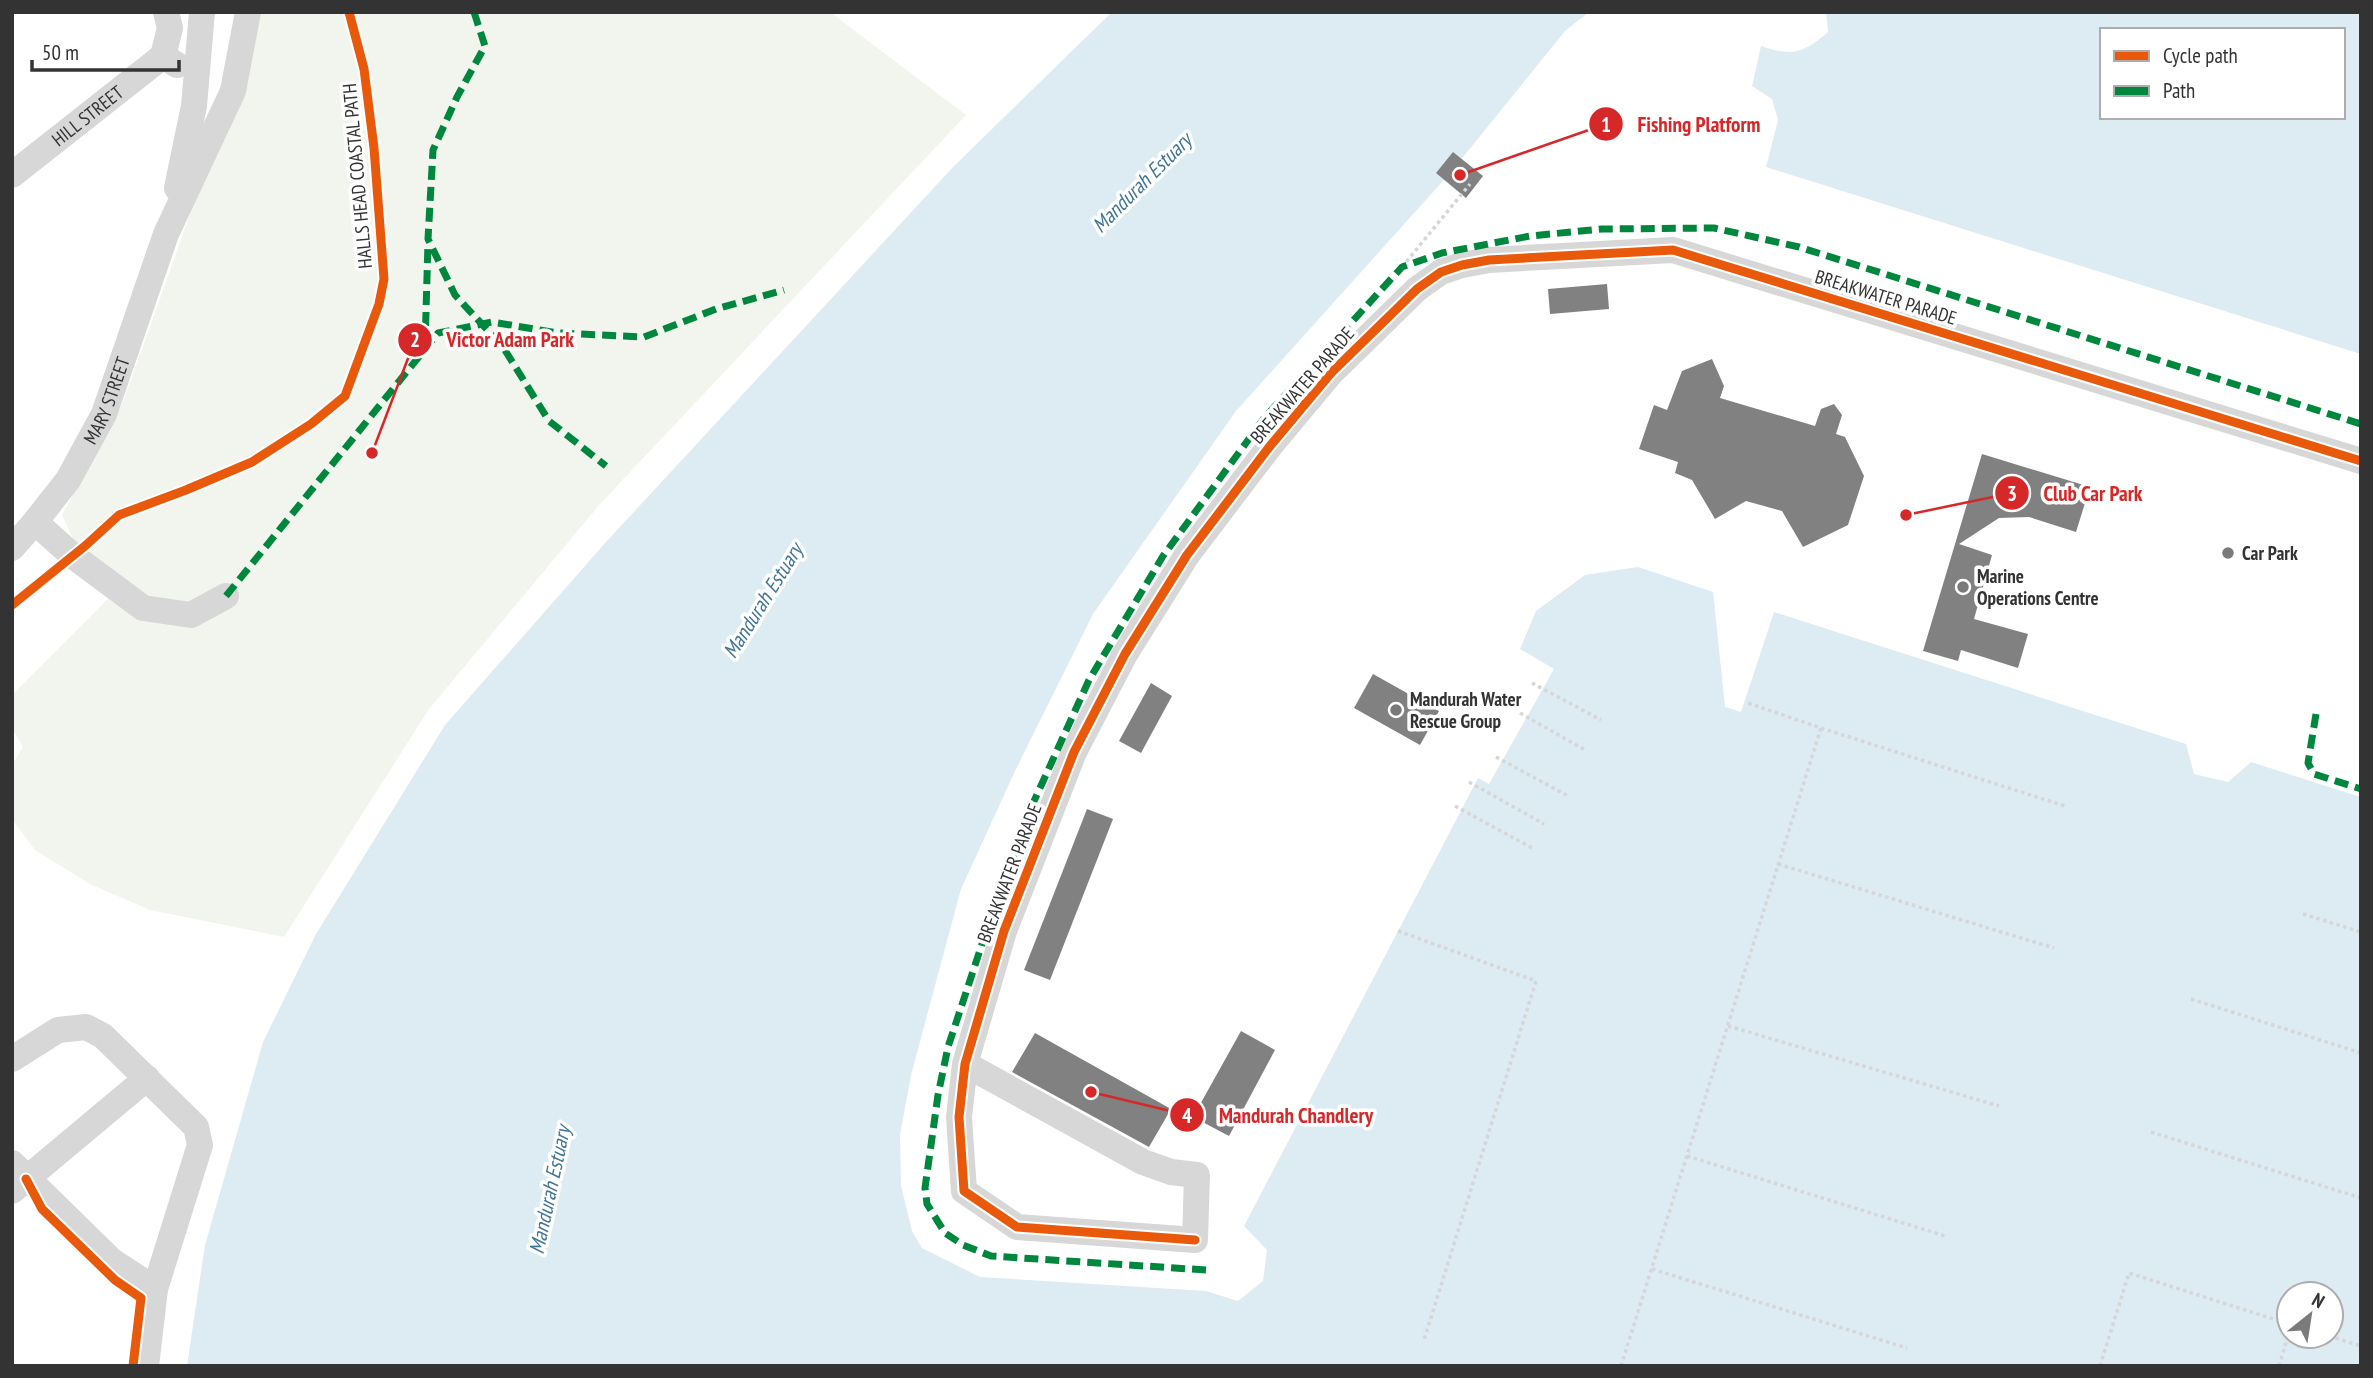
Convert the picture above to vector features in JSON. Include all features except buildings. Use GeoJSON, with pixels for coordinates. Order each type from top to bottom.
{"type":"FeatureCollection","features":[{"type":"Feature","properties":{"kind":"street"},"geometry":{"type":"LineString","coordinates":[[166,12],[170,28],[163,56],[196,75],[233,91]]}},
{"type":"Feature","properties":{"kind":"street","name":"MARY STREET"},"geometry":{"type":"LineString","coordinates":[[166,234],[194,106],[202,12]]}},
{"type":"Feature","properties":{"kind":"street","name":"MARY STREET"},"geometry":{"type":"LineString","coordinates":[[12,548],[68,480],[104,414],[166,234],[233,91],[248,12]]}},
{"type":"Feature","properties":{"kind":"street","name":"HILL STREET"},"geometry":{"type":"LineString","coordinates":[[12,176],[163,56]]}},
{"type":"Feature","properties":{"kind":"street","name":"BREAKWATER PARADE"},"geometry":{"type":"LineString","coordinates":[[965,1064],[1143,1163],[1171,1172],[1197,1175],[1195,1240],[1017,1227],[964,1191],[959,1117],[965,1064],[1009,918],[1074,752],[1125,654],[1187,555],[1270,446],[1331,373],[1396,307],[1441,272],[1489,260],[1673,250],[2361,461]]}},
{"type":"Feature","properties":{"kind":"street"},"geometry":{"type":"LineString","coordinates":[[35,522],[73,556],[143,608],[191,615],[226,596]]}},
{"type":"Feature","properties":{"kind":"street"},"geometry":{"type":"LineString","coordinates":[[12,1059],[58,1030],[86,1027],[103,1036],[196,1127],[200,1145],[155,1289],[146,1366]]}},
{"type":"Feature","properties":{"kind":"street"},"geometry":{"type":"LineString","coordinates":[[147,1078],[17,1178],[111,1261],[155,1289]]}},
{"type":"Feature","properties":{"kind":"path"},"geometry":{"type":"LineString","coordinates":[[1402,267],[1470,184]]}},
{"type":"Feature","properties":{"kind":"path"},"geometry":{"type":"LineString","coordinates":[[1532,683],[1601,720]]}},
{"type":"Feature","properties":{"kind":"path"},"geometry":{"type":"LineString","coordinates":[[1745,702],[2065,806]]}},
{"type":"Feature","properties":{"kind":"path"},"geometry":{"type":"LineString","coordinates":[[1520,713],[1585,750]]}},
{"type":"Feature","properties":{"kind":"path"},"geometry":{"type":"LineString","coordinates":[[1621,1366],[1821,728]]}},
{"type":"Feature","properties":{"kind":"path"},"geometry":{"type":"LineString","coordinates":[[1496,757],[1570,797]]}},
{"type":"Feature","properties":{"kind":"path"},"geometry":{"type":"LineString","coordinates":[[1469,782],[1544,824]]}},
{"type":"Feature","properties":{"kind":"path"},"geometry":{"type":"LineString","coordinates":[[1455,806],[1532,848]]}},
{"type":"Feature","properties":{"kind":"path"},"geometry":{"type":"LineString","coordinates":[[1778,864],[2054,948]]}},
{"type":"Feature","properties":{"kind":"path"},"geometry":{"type":"LineString","coordinates":[[2303,914],[2361,932]]}},
{"type":"Feature","properties":{"kind":"path"},"geometry":{"type":"LineString","coordinates":[[1398,931],[1536,981],[1423,1340]]}},
{"type":"Feature","properties":{"kind":"path"},"geometry":{"type":"LineString","coordinates":[[2191,999],[2361,1053]]}},
{"type":"Feature","properties":{"kind":"path"},"geometry":{"type":"LineString","coordinates":[[1728,1026],[1999,1106]]}},
{"type":"Feature","properties":{"kind":"path"},"geometry":{"type":"LineString","coordinates":[[2151,1132],[2361,1198]]}},
{"type":"Feature","properties":{"kind":"path"},"geometry":{"type":"LineString","coordinates":[[1687,1156],[1945,1236]]}},
{"type":"Feature","properties":{"kind":"path"},"geometry":{"type":"LineString","coordinates":[[1651,1268],[1908,1348]]}},
{"type":"Feature","properties":{"kind":"path"},"geometry":{"type":"LineString","coordinates":[[2100,1366],[2129,1273],[2275,1320]]}},
{"type":"Feature","properties":{"kind":"shaded area"},"geometry":{"type":"Polygon","coordinates":[[[258,12],[830,12],[966,115],[600,504],[429,709],[284,937],[150,910],[90,884],[35,850],[12,819],[12,765],[23,747],[12,728],[12,695],[123,584],[75,543],[62,515],[123,402],[198,192],[258,12]]]}},
{"type":"Feature","properties":{"kind":"water","name":"Mandurah Estuary"},"geometry":{"type":"Polygon","coordinates":[[[1112,12],[1589,12],[1565,31],[1451,172],[1236,411],[1093,614],[1015,771],[961,889],[911,1075],[900,1135],[901,1186],[912,1231],[922,1248],[980,1277],[1206,1291],[1238,1301],[1263,1281],[1267,1250],[1244,1226],[1478,778],[1489,784],[1554,669],[1520,649],[1536,611],[1585,575],[1638,567],[1713,592],[1725,707],[1741,712],[1774,612],[2186,744],[2194,774],[2228,782],[2251,762],[2361,797],[2361,1366],[187,1366],[205,1245],[263,1042],[316,934],[445,725],[606,542],[954,166],[1112,12]]]}},
{"type":"Feature","properties":{"kind":"water"},"geometry":{"type":"Polygon","coordinates":[[[1826,12],[2361,12],[2361,354],[1766,167],[1778,120],[1772,99],[1752,86],[1761,46],[1789,52],[1812,45],[1828,32],[1826,12]]]}},
{"type":"Feature","properties":{"kind":"marked path"},"geometry":{"type":"LineString","coordinates":[[474,12],[485,46],[457,97],[433,150],[428,239],[455,295],[503,347],[549,421],[606,466]]}},
{"type":"Feature","properties":{"kind":"marked path"},"geometry":{"type":"LineString","coordinates":[[1206,1270],[991,1256],[963,1245],[945,1233],[927,1204],[925,1188],[938,1095],[948,1047],[1030,810],[1089,680],[1163,556],[1265,417],[1402,267],[1442,253],[1530,236],[1602,229],[1714,228],[1799,247],[2361,424]]}},
{"type":"Feature","properties":{"kind":"marked path"},"geometry":{"type":"LineString","coordinates":[[425,347],[428,242]]}},
{"type":"Feature","properties":{"kind":"marked path"},"geometry":{"type":"LineString","coordinates":[[226,596],[438,333],[492,322],[558,333],[644,337],[716,309],[784,290]]}},
{"type":"Feature","properties":{"kind":"marked path"},"geometry":{"type":"LineString","coordinates":[[2316,714],[2308,763],[2314,774],[2361,789]]}},
{"type":"Feature","properties":{"kind":"cycle path","name":"HALLS HEAD COASTAL PATH"},"geometry":{"type":"LineString","coordinates":[[12,605],[119,515],[252,462],[311,424],[345,396],[379,304],[384,279],[374,148],[364,69],[349,12]]}},
{"type":"Feature","properties":{"kind":"cycle path"},"geometry":{"type":"LineString","coordinates":[[1195,1240],[1017,1227],[964,1191],[959,1117],[965,1064],[1004,931],[1074,752],[1125,654],[1187,555],[1270,446],[1331,373],[1417,289],[1441,272],[1489,260],[1673,250],[2361,461]]}},
{"type":"Feature","properties":{"kind":"cycle path"},"geometry":{"type":"LineString","coordinates":[[26,1179],[42,1209],[115,1280],[141,1298],[133,1366]]}},
{"type":"Feature","properties":{"kind":"place","name":"Fishing Platform"},"geometry":{"type":"Point","coordinates":[1460,175]}},
{"type":"Feature","properties":{"kind":"place","name":"Victor Adam Park"},"geometry":{"type":"Point","coordinates":[372,453]}},
{"type":"Feature","properties":{"kind":"place","name":"Club Car Park"},"geometry":{"type":"Point","coordinates":[1906,515]}},
{"type":"Feature","properties":{"kind":"place","name":"Car Park"},"geometry":{"type":"Point","coordinates":[2228,553]}},
{"type":"Feature","properties":{"kind":"place","name":"Marine Operations Centre"},"geometry":{"type":"Point","coordinates":[1963,587]}},
{"type":"Feature","properties":{"kind":"place","name":"Mandurah Water Rescue Group"},"geometry":{"type":"Point","coordinates":[1396,710]}},
{"type":"Feature","properties":{"kind":"place","name":"Mandurah Chandlery"},"geometry":{"type":"Point","coordinates":[1091,1092]}}]}
